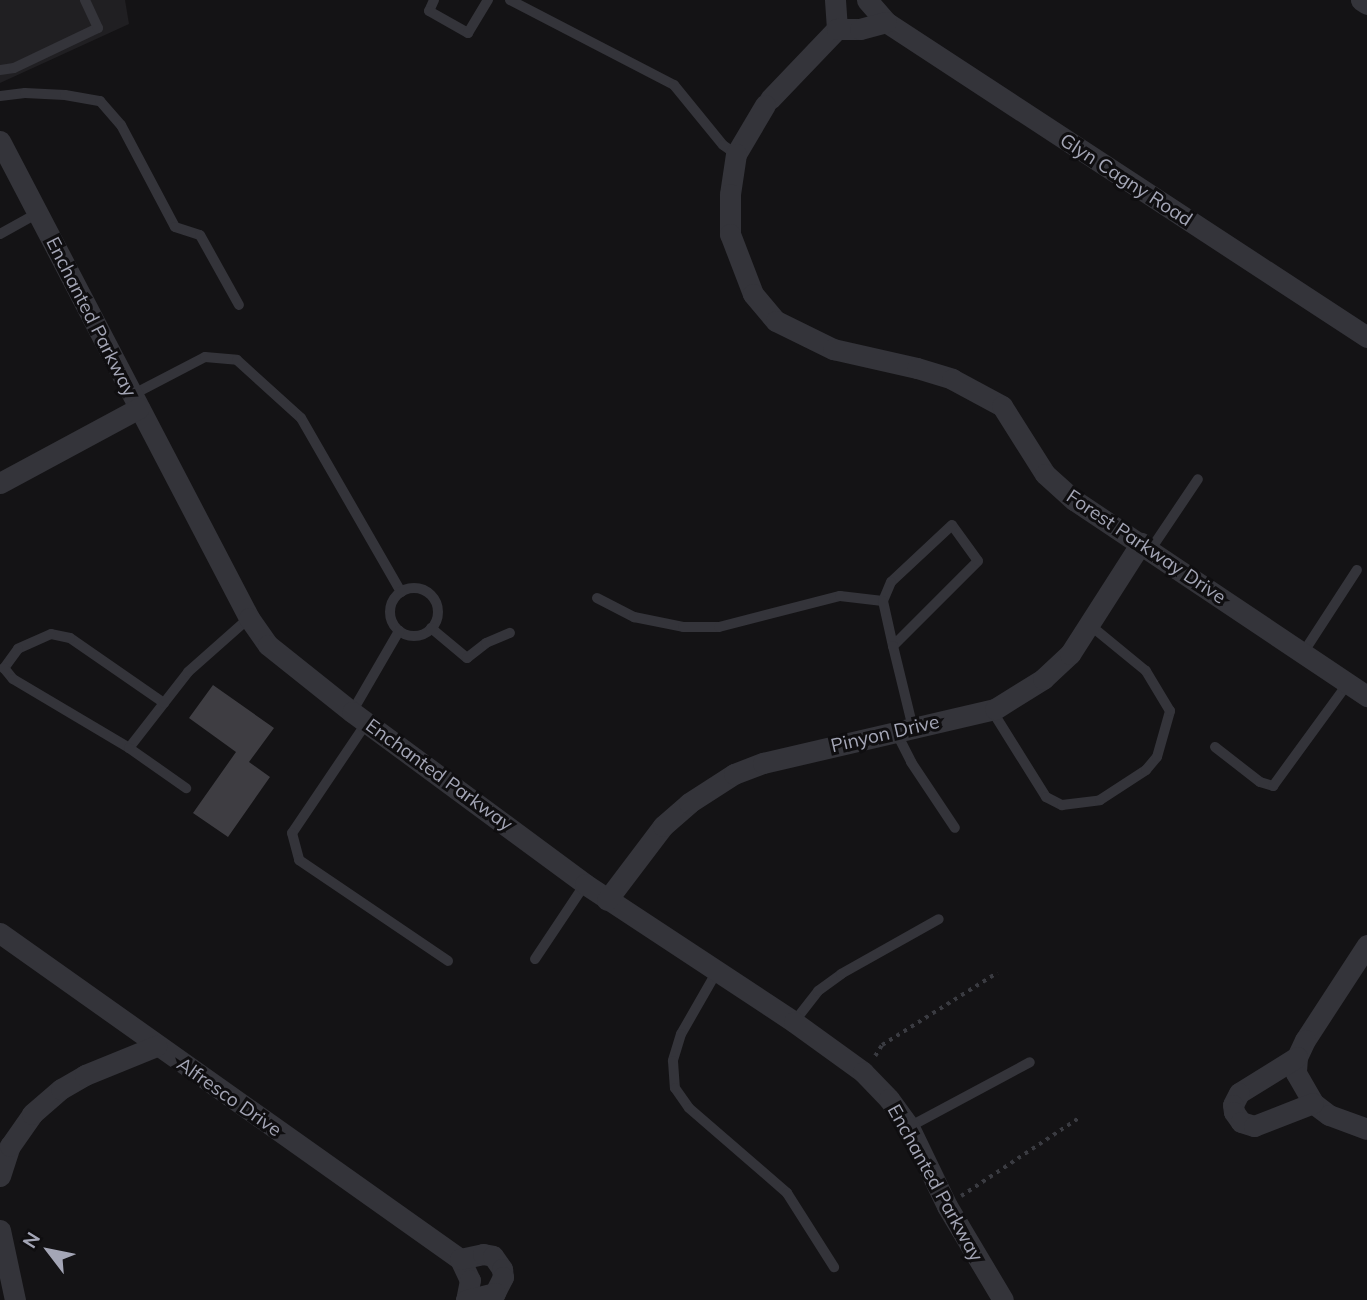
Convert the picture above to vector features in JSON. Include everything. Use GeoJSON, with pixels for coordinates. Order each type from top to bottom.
{"type":"FeatureCollection","features":[{"type":"Feature","properties":{"kind":"street"},"geometry":{"type":"LineString","coordinates":[[835,0],[837,29],[860,29],[886,22]]}},
{"type":"Feature","properties":{"kind":"street","name":"Glyn Cagny Road"},"geometry":{"type":"LineString","coordinates":[[867,0],[886,22],[1367,337]]}},
{"type":"Feature","properties":{"kind":"street"},"geometry":{"type":"LineString","coordinates":[[1361,0],[1367,4]]}},
{"type":"Feature","properties":{"kind":"street","name":"Forest Parkway Drive"},"geometry":{"type":"LineString","coordinates":[[837,29],[768,102],[736,154],[729,201],[730,234],[753,294],[776,321],[833,349],[917,368],[952,379],[1002,407],[1045,474],[1073,500],[1146,546],[1367,696]]}},
{"type":"Feature","properties":{"kind":"street","name":"Enchanted Parkway"},"geometry":{"type":"LineString","coordinates":[[0,141],[249,618],[282,659],[607,900],[794,1022],[863,1072],[889,1099],[909,1128],[947,1206],[1003,1300]]}},
{"type":"Feature","properties":{"kind":"street"},"geometry":{"type":"LineString","coordinates":[[0,483],[135,402]]}},
{"type":"Feature","properties":{"kind":"street","name":"Pinyon Drive"},"geometry":{"type":"LineString","coordinates":[[607,900],[663,826],[689,803],[734,774],[763,763],[992,709],[1043,679],[1070,654],[1146,546]]}},
{"type":"Feature","properties":{"kind":"street","name":"Alfresco Drive"},"geometry":{"type":"LineString","coordinates":[[0,933],[460,1259],[467,1293],[495,1293],[503,1277],[502,1269],[493,1256],[483,1254],[460,1259]]}},
{"type":"Feature","properties":{"kind":"street"},"geometry":{"type":"LineString","coordinates":[[1313,1103],[1254,1126],[1241,1122],[1234,1112],[1239,1093],[1297,1057],[1367,945]]}},
{"type":"Feature","properties":{"kind":"street"},"geometry":{"type":"LineString","coordinates":[[0,1176],[10,1146],[32,1114],[61,1089],[85,1075],[156,1046]]}},
{"type":"Feature","properties":{"kind":"street"},"geometry":{"type":"LineString","coordinates":[[1297,1057],[1296,1073],[1313,1103],[1329,1115],[1367,1129]]}},
{"type":"Feature","properties":{"kind":"street"},"geometry":{"type":"LineString","coordinates":[[0,1230],[15,1300]]}},
{"type":"Feature","properties":{"kind":"lane"},"geometry":{"type":"LineString","coordinates":[[0,70],[15,68],[98,27],[85,0]]}},
{"type":"Feature","properties":{"kind":"lane"},"geometry":{"type":"LineString","coordinates":[[435,0],[429,11],[468,33],[488,0]]}},
{"type":"Feature","properties":{"kind":"lane"},"geometry":{"type":"LineString","coordinates":[[510,0],[544,20],[674,85],[723,145],[736,154]]}},
{"type":"Feature","properties":{"kind":"lane"},"geometry":{"type":"LineString","coordinates":[[0,96],[25,93],[100,101],[121,125],[175,227],[200,235],[239,305]]}},
{"type":"Feature","properties":{"kind":"lane"},"geometry":{"type":"LineString","coordinates":[[0,234],[38,213]]}},
{"type":"Feature","properties":{"kind":"lane"},"geometry":{"type":"LineString","coordinates":[[135,402],[205,357],[237,360],[301,418],[401,592]]}},
{"type":"Feature","properties":{"kind":"lane"},"geometry":{"type":"LineString","coordinates":[[1146,546],[1198,479]]}},
{"type":"Feature","properties":{"kind":"lane"},"geometry":{"type":"LineString","coordinates":[[893,646],[978,562],[952,525],[891,582],[883,601],[893,646],[911,762],[955,828]]}},
{"type":"Feature","properties":{"kind":"lane"},"geometry":{"type":"LineString","coordinates":[[1303,653],[1357,570]]}},
{"type":"Feature","properties":{"kind":"lane"},"geometry":{"type":"LineString","coordinates":[[417,588],[431,595],[438,615],[431,628],[418,635],[400,631],[393,623],[390,608],[401,592],[417,588]]}},
{"type":"Feature","properties":{"kind":"lane"},"geometry":{"type":"LineString","coordinates":[[597,598],[634,617],[682,627],[719,627],[841,596],[883,601]]}},
{"type":"Feature","properties":{"kind":"lane"},"geometry":{"type":"LineString","coordinates":[[129,748],[188,672],[249,618]]}},
{"type":"Feature","properties":{"kind":"lane"},"geometry":{"type":"LineString","coordinates":[[992,709],[1046,797],[1062,805],[1100,800],[1146,770],[1157,758],[1170,711],[1146,671],[1090,625]]}},
{"type":"Feature","properties":{"kind":"lane"},"geometry":{"type":"LineString","coordinates":[[431,628],[467,658],[486,643],[510,633]]}},
{"type":"Feature","properties":{"kind":"lane"},"geometry":{"type":"LineString","coordinates":[[400,631],[359,717],[292,833],[299,860],[448,961]]}},
{"type":"Feature","properties":{"kind":"lane"},"geometry":{"type":"LineString","coordinates":[[164,703],[71,638],[51,634],[18,649],[2,667],[13,678],[129,748],[186,789]]}},
{"type":"Feature","properties":{"kind":"lane"},"geometry":{"type":"LineString","coordinates":[[1215,747],[1260,782],[1273,786],[1348,683]]}},
{"type":"Feature","properties":{"kind":"lane"},"geometry":{"type":"LineString","coordinates":[[535,959],[585,884]]}},
{"type":"Feature","properties":{"kind":"lane"},"geometry":{"type":"LineString","coordinates":[[794,1022],[818,991],[841,974],[939,919]]}},
{"type":"Feature","properties":{"kind":"lane"},"geometry":{"type":"LineString","coordinates":[[716,973],[681,1034],[673,1061],[675,1088],[689,1108],[787,1193],[834,1267]]}},
{"type":"Feature","properties":{"kind":"lane"},"geometry":{"type":"LineString","coordinates":[[909,1128],[1030,1062]]}},
{"type":"Feature","properties":{"kind":"path"},"geometry":{"type":"LineString","coordinates":[[863,1072],[882,1045],[997,973]]}},
{"type":"Feature","properties":{"kind":"path"},"geometry":{"type":"LineString","coordinates":[[947,1206],[1079,1118]]}},
{"type":"Feature","properties":{"kind":"shaded area"},"geometry":{"type":"Polygon","coordinates":[[[0,0],[125,0],[129,24],[0,83],[0,0]]]}},
{"type":"Feature","properties":{"kind":"building"},"geometry":{"type":"Polygon","coordinates":[[[213,685],[274,728],[249,762],[270,777],[228,837],[193,813],[236,752],[189,718],[213,685]]]}}]}
